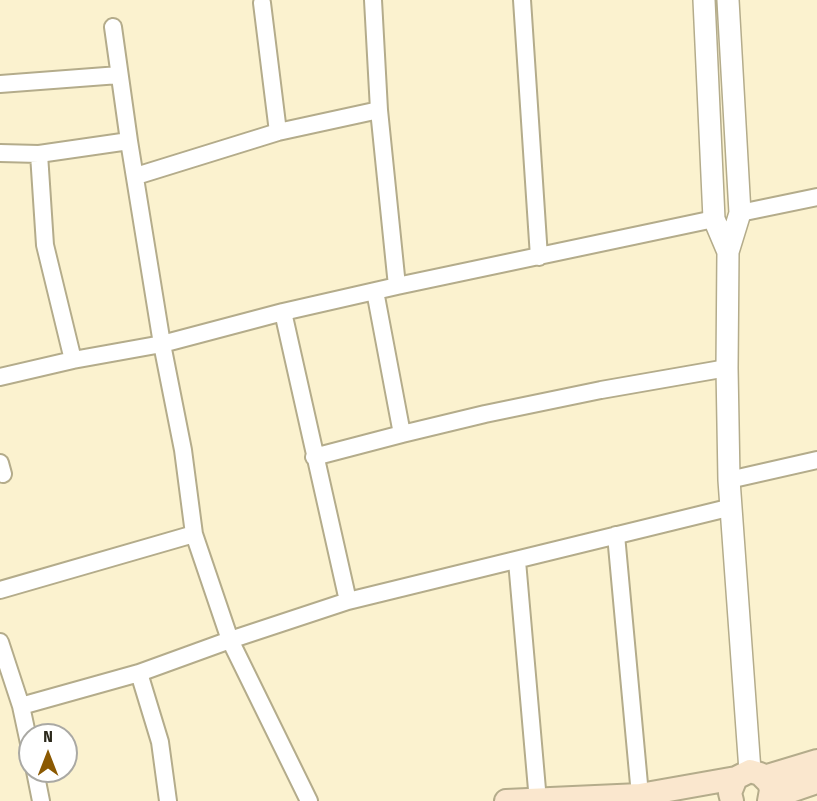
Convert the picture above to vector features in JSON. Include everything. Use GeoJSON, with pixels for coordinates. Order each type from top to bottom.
{"type":"FeatureCollection","features":[{"type":"Feature","properties":{"kind":"main road"},"geometry":{"type":"LineString","coordinates":[[740,788],[817,761]]}},
{"type":"Feature","properties":{"kind":"main road"},"geometry":{"type":"LineString","coordinates":[[507,801],[640,795],[740,788],[769,783],[770,800],[817,782]]}},
{"type":"Feature","properties":{"kind":"street"},"geometry":{"type":"LineString","coordinates":[[373,0],[379,110],[397,286]]}},
{"type":"Feature","properties":{"kind":"street"},"geometry":{"type":"LineString","coordinates":[[522,0],[539,257]]}},
{"type":"Feature","properties":{"kind":"street"},"geometry":{"type":"LineString","coordinates":[[704,0],[714,219],[728,252]]}},
{"type":"Feature","properties":{"kind":"street"},"geometry":{"type":"LineString","coordinates":[[728,0],[740,213],[728,252],[727,368],[740,788]]}},
{"type":"Feature","properties":{"kind":"street"},"geometry":{"type":"LineString","coordinates":[[262,3],[278,132]]}},
{"type":"Feature","properties":{"kind":"street"},"geometry":{"type":"LineString","coordinates":[[113,27],[162,344],[183,450],[194,534],[230,640],[309,801]]}},
{"type":"Feature","properties":{"kind":"street"},"geometry":{"type":"LineString","coordinates":[[0,84],[119,75]]}},
{"type":"Feature","properties":{"kind":"street"},"geometry":{"type":"LineString","coordinates":[[136,176],[278,132],[379,110]]}},
{"type":"Feature","properties":{"kind":"street"},"geometry":{"type":"LineString","coordinates":[[0,153],[39,154],[129,141]]}},
{"type":"Feature","properties":{"kind":"street"},"geometry":{"type":"LineString","coordinates":[[39,154],[45,245],[73,360]]}},
{"type":"Feature","properties":{"kind":"street"},"geometry":{"type":"LineString","coordinates":[[740,213],[817,197]]}},
{"type":"Feature","properties":{"kind":"street"},"geometry":{"type":"LineString","coordinates":[[0,377],[73,360],[162,344],[283,312],[397,286],[714,219]]}},
{"type":"Feature","properties":{"kind":"street"},"geometry":{"type":"LineString","coordinates":[[375,291],[402,434]]}},
{"type":"Feature","properties":{"kind":"street"},"geometry":{"type":"LineString","coordinates":[[283,312],[348,601]]}},
{"type":"Feature","properties":{"kind":"street"},"geometry":{"type":"LineString","coordinates":[[314,457],[485,414],[727,368]]}},
{"type":"Feature","properties":{"kind":"street"},"geometry":{"type":"LineString","coordinates":[[729,480],[817,460]]}},
{"type":"Feature","properties":{"kind":"street"},"geometry":{"type":"LineString","coordinates":[[21,706],[139,673],[348,601],[732,507]]}},
{"type":"Feature","properties":{"kind":"street"},"geometry":{"type":"LineString","coordinates":[[0,590],[194,534]]}},
{"type":"Feature","properties":{"kind":"street"},"geometry":{"type":"LineString","coordinates":[[616,536],[640,795]]}},
{"type":"Feature","properties":{"kind":"street"},"geometry":{"type":"LineString","coordinates":[[517,561],[538,800]]}},
{"type":"Feature","properties":{"kind":"street"},"geometry":{"type":"LineString","coordinates":[[0,642],[25,723]]}},
{"type":"Feature","properties":{"kind":"street"},"geometry":{"type":"LineString","coordinates":[[139,673],[160,742],[168,801]]}},
{"type":"Feature","properties":{"kind":"street"},"geometry":{"type":"LineString","coordinates":[[37,783],[41,801]]}}]}
